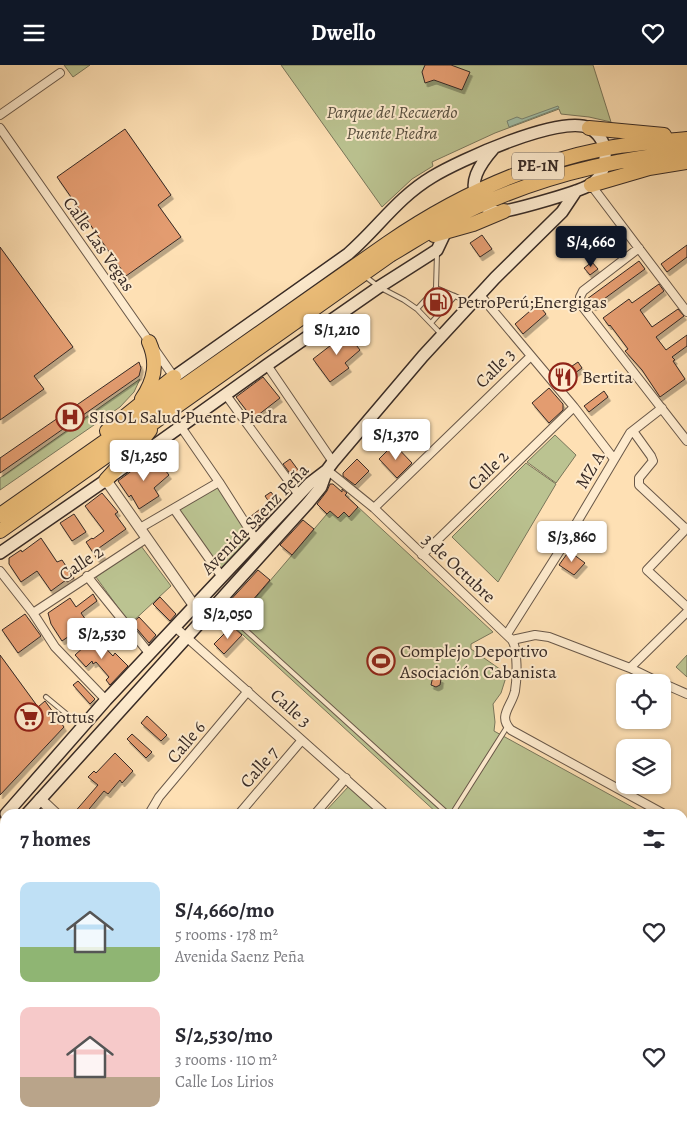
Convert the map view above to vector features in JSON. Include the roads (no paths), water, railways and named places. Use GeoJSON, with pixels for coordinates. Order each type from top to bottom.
{"type":"FeatureCollection","features":[{"type":"Feature","properties":{"kind":"highway"},"geometry":{"type":"LineString","coordinates":[[589,128],[687,138]]}},
{"type":"Feature","properties":{"kind":"highway","name":"PE-1N"},"geometry":{"type":"LineString","coordinates":[[0,515],[407,230],[474,191],[528,169],[571,156],[605,149],[687,138]]}},
{"type":"Feature","properties":{"kind":"highway","name":"PE-1N"},"geometry":{"type":"LineString","coordinates":[[0,531],[363,275],[447,221],[530,185],[605,165],[653,155],[687,152]]}},
{"type":"Feature","properties":{"kind":"highway"},"geometry":{"type":"LineString","coordinates":[[591,185],[649,167],[687,162]]}},
{"type":"Feature","properties":{"kind":"highway"},"geometry":{"type":"LineString","coordinates":[[417,239],[473,224],[504,211]]}},
{"type":"Feature","properties":{"kind":"highway"},"geometry":{"type":"LineString","coordinates":[[133,409],[144,396],[153,377],[154,357],[149,342]]}},
{"type":"Feature","properties":{"kind":"highway"},"geometry":{"type":"LineString","coordinates":[[52,480],[133,409],[174,377]]}},
{"type":"Feature","properties":{"kind":"highway"},"geometry":{"type":"LineString","coordinates":[[106,480],[140,443],[157,421]]}},
{"type":"Feature","properties":{"kind":"main road"},"geometry":{"type":"LineString","coordinates":[[174,377],[348,254],[366,238],[394,205],[422,183],[445,169],[494,148],[555,127],[571,125],[589,128],[597,134],[605,149],[605,165],[602,173],[591,185],[570,195],[504,211],[492,211],[483,204],[474,191],[474,179],[478,169],[494,148]]}},
{"type":"Feature","properties":{"kind":"main road","name":"Avenida Saenz Peña"},"geometry":{"type":"LineString","coordinates":[[10,809],[149,653],[195,607],[314,479],[330,466],[442,335],[495,277],[562,212],[570,195]]}},
{"type":"Feature","properties":{"kind":"main road"},"geometry":{"type":"LineString","coordinates":[[0,553],[379,287],[438,250],[446,231]]}},
{"type":"Feature","properties":{"kind":"main road","name":"Avenida Saenz Peña"},"geometry":{"type":"LineString","coordinates":[[32,809],[93,739],[188,638],[308,503],[321,487],[330,466]]}},
{"type":"Feature","properties":{"kind":"main road"},"geometry":{"type":"LineString","coordinates":[[82,727],[93,739]]}},
{"type":"Feature","properties":{"kind":"street"},"geometry":{"type":"LineString","coordinates":[[0,115],[60,73]]}},
{"type":"Feature","properties":{"kind":"street","name":"Calle Las Vegas"},"geometry":{"type":"LineString","coordinates":[[0,128],[3,139],[174,377]]}},
{"type":"Feature","properties":{"kind":"street"},"geometry":{"type":"LineString","coordinates":[[591,185],[687,313]]}},
{"type":"Feature","properties":{"kind":"street"},"geometry":{"type":"LineString","coordinates":[[639,248],[583,291],[580,297],[582,306],[687,441]]}},
{"type":"Feature","properties":{"kind":"street"},"geometry":{"type":"LineString","coordinates":[[476,299],[531,356],[614,459]]}},
{"type":"Feature","properties":{"kind":"street","name":"Calle 3"},"geometry":{"type":"LineString","coordinates":[[374,508],[531,356]]}},
{"type":"Feature","properties":{"kind":"street","name":"3 de Octubre"},"geometry":{"type":"LineString","coordinates":[[267,365],[330,466],[510,637]]}},
{"type":"Feature","properties":{"kind":"street"},"geometry":{"type":"LineString","coordinates":[[226,395],[299,495]]}},
{"type":"Feature","properties":{"kind":"street","name":"Calle 2"},"geometry":{"type":"LineString","coordinates":[[422,555],[574,407]]}},
{"type":"Feature","properties":{"kind":"street","name":"MZ A"},"geometry":{"type":"LineString","coordinates":[[510,637],[614,459],[633,431],[662,408]]}},
{"type":"Feature","properties":{"kind":"street"},"geometry":{"type":"LineString","coordinates":[[181,427],[256,540]]}},
{"type":"Feature","properties":{"kind":"street"},"geometry":{"type":"LineString","coordinates":[[633,431],[652,455],[653,461],[639,478],[639,485],[686,528],[647,570],[687,607]]}},
{"type":"Feature","properties":{"kind":"street"},"geometry":{"type":"LineString","coordinates":[[106,480],[195,607]]}},
{"type":"Feature","properties":{"kind":"street"},"geometry":{"type":"LineString","coordinates":[[140,528],[219,482]]}},
{"type":"Feature","properties":{"kind":"street"},"geometry":{"type":"LineString","coordinates":[[174,509],[222,577]]}},
{"type":"Feature","properties":{"kind":"street","name":"Calle 2"},"geometry":{"type":"LineString","coordinates":[[33,613],[147,538]]}},
{"type":"Feature","properties":{"kind":"street"},"geometry":{"type":"LineString","coordinates":[[0,571],[33,613],[55,647],[106,700]]}},
{"type":"Feature","properties":{"kind":"street"},"geometry":{"type":"LineString","coordinates":[[87,576],[149,653]]}},
{"type":"Feature","properties":{"kind":"street"},"geometry":{"type":"LineString","coordinates":[[630,668],[687,612]]}},
{"type":"Feature","properties":{"kind":"street","name":"Calle 3"},"geometry":{"type":"LineString","coordinates":[[175,627],[380,809]]}},
{"type":"Feature","properties":{"kind":"street"},"geometry":{"type":"LineString","coordinates":[[643,674],[549,637],[536,635],[510,637],[516,648],[515,691],[505,711],[505,722],[515,733],[655,809]]}},
{"type":"Feature","properties":{"kind":"street"},"geometry":{"type":"LineString","coordinates":[[671,687],[687,694]]}},
{"type":"Feature","properties":{"kind":"street","name":"Calle 6"},"geometry":{"type":"LineString","coordinates":[[152,809],[159,797],[248,691]]}},
{"type":"Feature","properties":{"kind":"street","name":"Calle 7"},"geometry":{"type":"LineString","coordinates":[[243,809],[302,740]]}},
{"type":"Feature","properties":{"kind":"street"},"geometry":{"type":"LineString","coordinates":[[319,809],[346,778]]}},
{"type":"Feature","properties":{"kind":"street"},"geometry":{"type":"LineString","coordinates":[[40,799],[51,809]]}},
{"type":"Feature","properties":{"kind":"street"},"geometry":{"type":"LineString","coordinates":[[18,800],[26,809]]}},
{"type":"Feature","properties":{"kind":"lane"},"geometry":{"type":"LineString","coordinates":[[417,309],[436,288],[438,250]]}},
{"type":"Feature","properties":{"kind":"lane"},"geometry":{"type":"LineString","coordinates":[[363,275],[379,287],[417,309],[442,335]]}},
{"type":"Feature","properties":{"kind":"lane"},"geometry":{"type":"LineString","coordinates":[[436,288],[455,296],[476,299]]}},
{"type":"Feature","properties":{"kind":"lane"},"geometry":{"type":"LineString","coordinates":[[431,323],[455,296]]}},
{"type":"Feature","properties":{"kind":"lane"},"geometry":{"type":"LineString","coordinates":[[218,604],[443,809]]}},
{"type":"Feature","properties":{"kind":"lane"},"geometry":{"type":"LineString","coordinates":[[46,697],[82,727]]}},
{"type":"Feature","properties":{"kind":"lane"},"geometry":{"type":"LineString","coordinates":[[455,809],[508,727]]}},
{"type":"Feature","properties":{"kind":"place","name":"PetroPerú;Energigas"},"geometry":{"type":"Point","coordinates":[438,302]}},
{"type":"Feature","properties":{"kind":"place","name":"Bertita"},"geometry":{"type":"Point","coordinates":[563,377]}},
{"type":"Feature","properties":{"kind":"place","name":"SISOL Salud Puente Piedra"},"geometry":{"type":"Point","coordinates":[70,417]}},
{"type":"Feature","properties":{"kind":"place","name":"Complejo Deportivo Asociación Cabanista"},"geometry":{"type":"Point","coordinates":[381,661]}},
{"type":"Feature","properties":{"kind":"place","name":"Tottus"},"geometry":{"type":"Point","coordinates":[29,717]}},
{"type":"Feature","properties":{"kind":"park label","name":"Parque del Recuerdo Puente Piedra"},"geometry":{"type":"Point","coordinates":[392,122]}}]}
